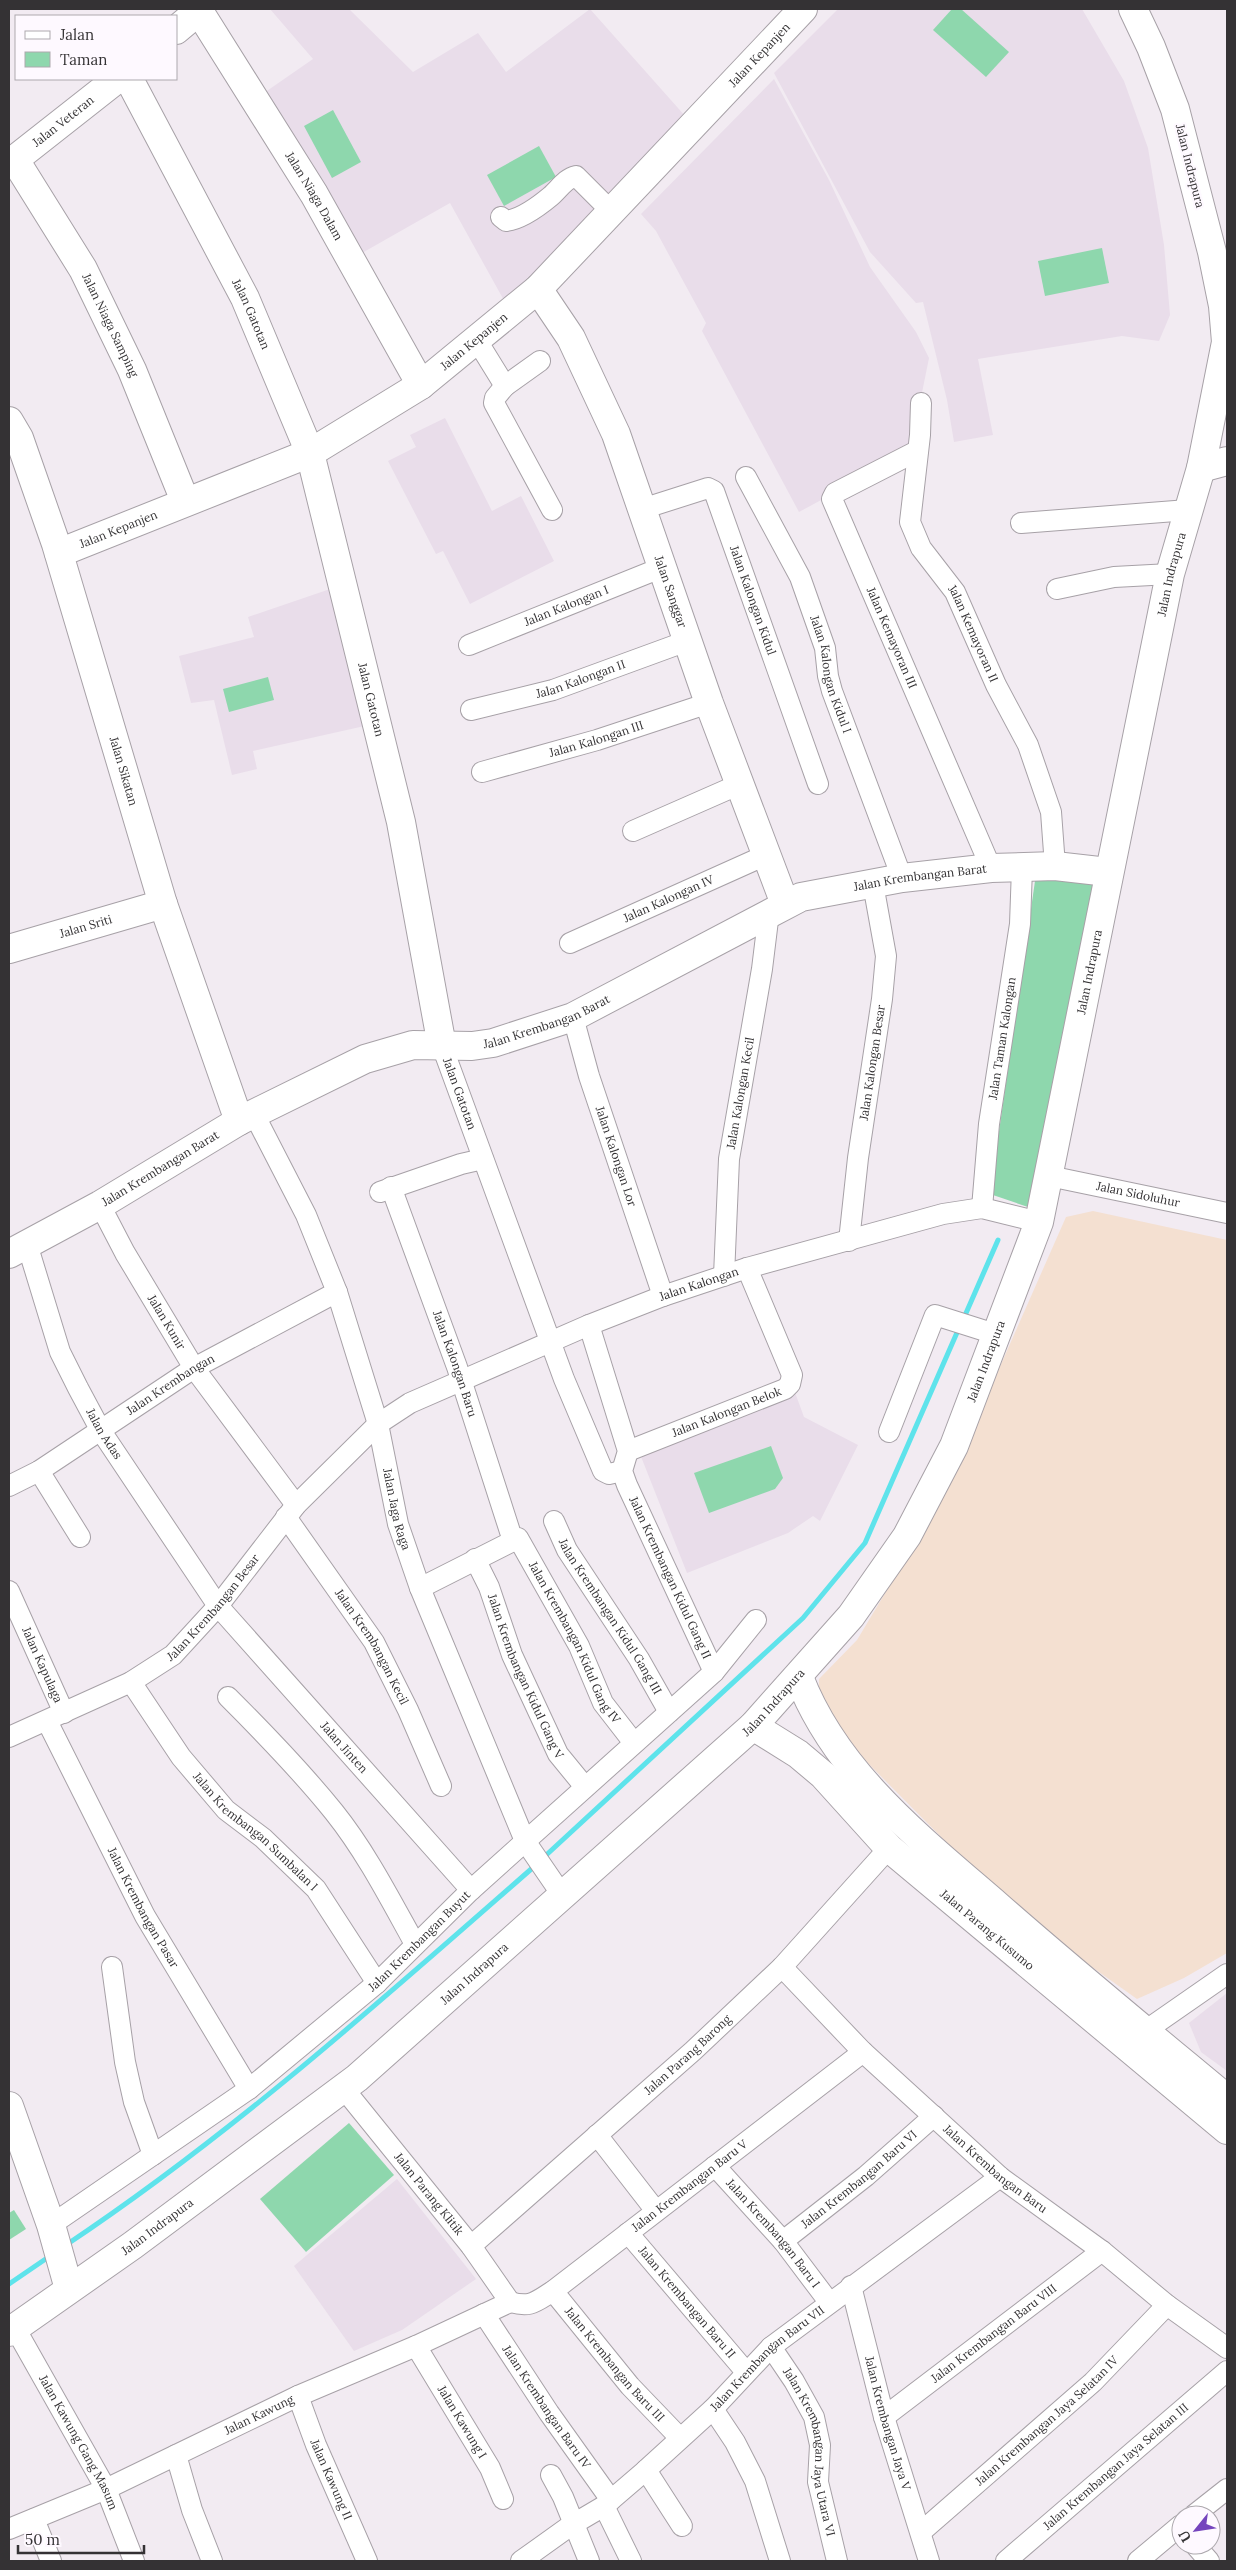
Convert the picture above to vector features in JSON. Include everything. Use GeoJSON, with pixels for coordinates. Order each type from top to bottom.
{"type":"FeatureCollection","features":[{"type":"Feature","properties":{"kind":"street","name":"Jalan Kepanjen"},"geometry":{"type":"LineString","coordinates":[[59,554],[185,501],[310,454],[421,385],[538,289],[803,9]]}},
{"type":"Feature","properties":{"kind":"street","name":"Jalan Indrapura"},"geometry":{"type":"LineString","coordinates":[[12,2330],[133,2245],[344,2089],[556,1886],[753,1726],[799,1677],[851,1616],[907,1536],[954,1446],[989,1331],[1039,1222],[1108,872],[1170,574],[1202,468],[1227,343],[1223,306],[1212,252],[1175,109],[1151,47],[1133,9]]}},
{"type":"Feature","properties":{"kind":"street"},"geometry":{"type":"LineString","coordinates":[[178,28],[200,10]]}},
{"type":"Feature","properties":{"kind":"street","name":"Jalan Niaga Dalam"},"geometry":{"type":"LineString","coordinates":[[200,10],[314,194],[421,385]]}},
{"type":"Feature","properties":{"kind":"street","name":"Jalan Veteran"},"geometry":{"type":"LineString","coordinates":[[12,162],[116,80]]}},
{"type":"Feature","properties":{"kind":"street","name":"Jalan Gatotan"},"geometry":{"type":"LineString","coordinates":[[130,80],[245,298],[310,454],[401,822],[442,1046],[550,1342]]}},
{"type":"Feature","properties":{"kind":"street","name":"Jalan Niaga Samping"},"geometry":{"type":"LineString","coordinates":[[12,162],[83,269],[132,370],[185,501]]}},
{"type":"Feature","properties":{"kind":"street"},"geometry":{"type":"LineString","coordinates":[[501,217],[506,221],[516,220],[550,197],[571,177],[576,176],[612,212]]}},
{"type":"Feature","properties":{"kind":"street","name":"Jalan Sanggar"},"geometry":{"type":"LineString","coordinates":[[538,289],[571,338],[616,434],[709,703],[766,854],[777,908]]}},
{"type":"Feature","properties":{"kind":"street"},"geometry":{"type":"LineString","coordinates":[[476,339],[504,386]]}},
{"type":"Feature","properties":{"kind":"street"},"geometry":{"type":"LineString","coordinates":[[540,361],[504,386],[495,398],[494,403],[552,510]]}},
{"type":"Feature","properties":{"kind":"street","name":"Jalan Kemayoran II"},"geometry":{"type":"LineString","coordinates":[[921,403],[910,522],[914,536],[920,548],[955,592],[996,685],[1028,745],[1051,812],[1055,866]]}},
{"type":"Feature","properties":{"kind":"street","name":"Jalan Sikatan"},"geometry":{"type":"LineString","coordinates":[[9,421],[19,438],[59,554],[164,904],[247,1118]]}},
{"type":"Feature","properties":{"kind":"street","name":"Jalan Kemayoran III"},"geometry":{"type":"LineString","coordinates":[[918,451],[834,493],[832,499],[991,868]]}},
{"type":"Feature","properties":{"kind":"street"},"geometry":{"type":"LineString","coordinates":[[1202,468],[1227,460]]}},
{"type":"Feature","properties":{"kind":"street","name":"Jalan Kalongan Kidul I"},"geometry":{"type":"LineString","coordinates":[[746,477],[802,582],[825,648],[830,683],[902,878]]}},
{"type":"Feature","properties":{"kind":"street","name":"Jalan Kalongan Kidul"},"geometry":{"type":"LineString","coordinates":[[642,509],[708,488],[714,491],[818,784]]}},
{"type":"Feature","properties":{"kind":"street"},"geometry":{"type":"LineString","coordinates":[[1021,523],[1188,510]]}},
{"type":"Feature","properties":{"kind":"street","name":"Jalan Kalongan I"},"geometry":{"type":"LineString","coordinates":[[469,645],[662,567]]}},
{"type":"Feature","properties":{"kind":"street"},"geometry":{"type":"LineString","coordinates":[[1058,589],[1114,577],[1170,574]]}},
{"type":"Feature","properties":{"kind":"street","name":"Jalan Kalongan II"},"geometry":{"type":"LineString","coordinates":[[471,710],[553,690],[687,641]]}},
{"type":"Feature","properties":{"kind":"street","name":"Jalan Kalongan III"},"geometry":{"type":"LineString","coordinates":[[482,772],[597,740],[709,703]]}},
{"type":"Feature","properties":{"kind":"street"},"geometry":{"type":"LineString","coordinates":[[633,831],[740,784]]}},
{"type":"Feature","properties":{"kind":"street","name":"Jalan Kalongan IV"},"geometry":{"type":"LineString","coordinates":[[570,943],[766,854]]}},
{"type":"Feature","properties":{"kind":"street","name":"Jalan Krembangan Barat"},"geometry":{"type":"LineString","coordinates":[[18,1249],[100,1205],[247,1118],[365,1059],[414,1045],[472,1046],[493,1043],[573,1017],[777,908],[807,895],[902,878],[991,868],[1055,866],[1108,872]]}},
{"type":"Feature","properties":{"kind":"street","name":"Jalan Taman Kalongan"},"geometry":{"type":"LineString","coordinates":[[982,1208],[990,1124],[1020,924],[1022,868]]}},
{"type":"Feature","properties":{"kind":"street","name":"Jalan Kalongan Besar"},"geometry":{"type":"LineString","coordinates":[[848,1241],[858,1158],[882,999],[886,956],[873,884]]}},
{"type":"Feature","properties":{"kind":"street","name":"Jalan Sriti"},"geometry":{"type":"LineString","coordinates":[[9,949],[164,904]]}},
{"type":"Feature","properties":{"kind":"street","name":"Jalan Kalongan Kecil"},"geometry":{"type":"LineString","coordinates":[[724,1276],[729,1159],[762,969],[777,908]]}},
{"type":"Feature","properties":{"kind":"street","name":"Jalan Kalongan Lor"},"geometry":{"type":"LineString","coordinates":[[573,1017],[589,1076],[663,1296]]}},
{"type":"Feature","properties":{"kind":"street","name":"Jalan Jaga Raga"},"geometry":{"type":"LineString","coordinates":[[247,1118],[306,1215],[338,1292],[378,1424],[398,1524],[420,1588],[528,1846],[556,1886]]}},
{"type":"Feature","properties":{"kind":"street","name":"Jalan Kalongan Baru"},"geometry":{"type":"LineString","coordinates":[[483,1159],[461,1164],[386,1190],[462,1381],[515,1540]]}},
{"type":"Feature","properties":{"kind":"street","name":"Jalan Sidoluhur"},"geometry":{"type":"LineString","coordinates":[[1049,1176],[1227,1213]]}},
{"type":"Feature","properties":{"kind":"street","name":"Jalan Kunir"},"geometry":{"type":"LineString","coordinates":[[100,1205],[125,1253],[194,1368],[291,1511]]}},
{"type":"Feature","properties":{"kind":"street","name":"Jalan Kalongan"},"geometry":{"type":"LineString","coordinates":[[378,1424],[410,1403],[589,1325],[663,1296],[747,1268],[943,1214],[982,1208],[1039,1222]]}},
{"type":"Feature","properties":{"kind":"street","name":"Jalan Adas"},"geometry":{"type":"LineString","coordinates":[[18,1249],[60,1352],[100,1431],[218,1606]]}},
{"type":"Feature","properties":{"kind":"street","name":"Jalan Kalongan Belok"},"geometry":{"type":"LineString","coordinates":[[628,1451],[785,1389],[790,1384],[792,1375],[747,1268]]}},
{"type":"Feature","properties":{"kind":"street","name":"Jalan Krembangan"},"geometry":{"type":"LineString","coordinates":[[9,1486],[39,1471],[194,1368],[338,1292]]}},
{"type":"Feature","properties":{"kind":"street"},"geometry":{"type":"LineString","coordinates":[[889,1432],[935,1316],[989,1331]]}},
{"type":"Feature","properties":{"kind":"street"},"geometry":{"type":"LineString","coordinates":[[550,1342],[603,1471],[624,1478],[628,1451],[589,1325]]}},
{"type":"Feature","properties":{"kind":"street","name":"Jalan Krembangan Besar"},"geometry":{"type":"LineString","coordinates":[[10,1735],[56,1717],[131,1682],[173,1655],[218,1606],[291,1511],[378,1424]]}},
{"type":"Feature","properties":{"kind":"street"},"geometry":{"type":"LineString","coordinates":[[39,1471],[80,1537]]}},
{"type":"Feature","properties":{"kind":"street","name":"Jalan Krembangan Kidul Gang II"},"geometry":{"type":"LineString","coordinates":[[624,1478],[714,1672]]}},
{"type":"Feature","properties":{"kind":"street","name":"Jalan Krembangan Kecil"},"geometry":{"type":"LineString","coordinates":[[291,1511],[374,1642],[408,1710],[441,1786]]}},
{"type":"Feature","properties":{"kind":"street","name":"Jalan Krembangan Kidul Gang III"},"geometry":{"type":"LineString","coordinates":[[554,1521],[566,1550],[638,1660],[669,1712]]}},
{"type":"Feature","properties":{"kind":"street"},"geometry":{"type":"LineString","coordinates":[[420,1588],[515,1540]]}},
{"type":"Feature","properties":{"kind":"street","name":"Jalan Krembangan Kidul Gang IV"},"geometry":{"type":"LineString","coordinates":[[515,1540],[579,1646],[604,1703],[634,1743]]}},
{"type":"Feature","properties":{"kind":"street","name":"Jalan Krembangan Kidul Gang V"},"geometry":{"type":"LineString","coordinates":[[475,1559],[489,1587],[512,1656],[558,1754],[585,1787]]}},
{"type":"Feature","properties":{"kind":"street","name":"Jalan Kapulaga"},"geometry":{"type":"LineString","coordinates":[[9,1591],[56,1717]]}},
{"type":"Feature","properties":{"kind":"street","name":"Jalan Jinten"},"geometry":{"type":"LineString","coordinates":[[218,1606],[471,1890]]}},
{"type":"Feature","properties":{"kind":"street","name":"Jalan Krembangan Buyut"},"geometry":{"type":"LineString","coordinates":[[56,2241],[153,2155],[250,2089],[377,1983],[471,1890],[528,1846],[585,1787],[714,1672],[756,1620]]}},
{"type":"Feature","properties":{"kind":"street","name":"Jalan Parang Kusumo"},"geometry":{"type":"LineString","coordinates":[[799,1677],[810,1704],[823,1727],[899,1820],[1036,1955],[1227,2130]]}},
{"type":"Feature","properties":{"kind":"street","name":"Jalan Krembangan Sumbalan I"},"geometry":{"type":"LineString","coordinates":[[131,1682],[181,1757],[226,1810],[264,1838],[316,1889],[377,1983]]}},
{"type":"Feature","properties":{"kind":"street"},"geometry":{"type":"LineString","coordinates":[[228,1697],[272,1739],[334,1812],[377,1874],[415,1944]]}},
{"type":"Feature","properties":{"kind":"street","name":"Jalan Krembangan Pasar"},"geometry":{"type":"LineString","coordinates":[[56,1717],[145,1916],[250,2089]]}},
{"type":"Feature","properties":{"kind":"street","name":"Jalan Parang Kusumo"},"geometry":{"type":"LineString","coordinates":[[753,1726],[798,1754],[823,1776],[888,1848],[1145,2031],[1227,2099]]}},
{"type":"Feature","properties":{"kind":"street"},"geometry":{"type":"LineString","coordinates":[[798,1754],[823,1727]]}},
{"type":"Feature","properties":{"kind":"street","name":"Jalan Parang Barong"},"geometry":{"type":"LineString","coordinates":[[471,2246],[693,2051],[782,1967],[888,1848]]}},
{"type":"Feature","properties":{"kind":"street"},"geometry":{"type":"LineString","coordinates":[[112,1967],[125,2062],[134,2102],[153,2155]]}},
{"type":"Feature","properties":{"kind":"street","name":"Jalan Krembangan Baru"},"geometry":{"type":"LineString","coordinates":[[782,1967],[863,2052],[1000,2177],[1102,2251],[1167,2305],[1227,2348]]}},
{"type":"Feature","properties":{"kind":"street"},"geometry":{"type":"LineString","coordinates":[[1145,2031],[1227,1974]]}},
{"type":"Feature","properties":{"kind":"street","name":"Jalan Krembangan Baru V"},"geometry":{"type":"LineString","coordinates":[[510,2302],[523,2306],[532,2304],[553,2291],[863,2052]]}},
{"type":"Feature","properties":{"kind":"street","name":"Jalan Parang Klitik"},"geometry":{"type":"LineString","coordinates":[[344,2089],[471,2246],[510,2302]]}},
{"type":"Feature","properties":{"kind":"street"},"geometry":{"type":"LineString","coordinates":[[9,2106],[56,2241],[69,2289]]}},
{"type":"Feature","properties":{"kind":"street","name":"Jalan Krembangan Baru VI"},"geometry":{"type":"LineString","coordinates":[[783,2241],[866,2176],[934,2116]]}},
{"type":"Feature","properties":{"kind":"street"},"geometry":{"type":"LineString","coordinates":[[597,2135],[656,2211]]}},
{"type":"Feature","properties":{"kind":"street","name":"Jalan Krembangan Baru I"},"geometry":{"type":"LineString","coordinates":[[715,2166],[783,2241],[828,2302]]}},
{"type":"Feature","properties":{"kind":"street","name":"Jalan Krembangan Baru VII"},"geometry":{"type":"LineString","coordinates":[[521,2561],[543,2554],[573,2524],[608,2503],[713,2409],[771,2347],[828,2302],[1000,2177]]}},
{"type":"Feature","properties":{"kind":"street","name":"Jalan Krembangan Baru II"},"geometry":{"type":"LineString","coordinates":[[628,2233],[746,2372]]}},
{"type":"Feature","properties":{"kind":"street","name":"Jalan Krembangan Baru VIII"},"geometry":{"type":"LineString","coordinates":[[884,2417],[1102,2251]]}},
{"type":"Feature","properties":{"kind":"street","name":"Jalan Krembangan Jaya V"},"geometry":{"type":"LineString","coordinates":[[851,2286],[884,2417],[929,2561]]}},
{"type":"Feature","properties":{"kind":"street","name":"Jalan Krembangan Baru III"},"geometry":{"type":"LineString","coordinates":[[553,2291],[630,2386],[680,2438]]}},
{"type":"Feature","properties":{"kind":"street","name":"Jalan Kawung"},"geometry":{"type":"LineString","coordinates":[[9,2529],[106,2489],[298,2396],[416,2346],[510,2302]]}},
{"type":"Feature","properties":{"kind":"street","name":"Jalan Krembangan Jaya Selatan IV"},"geometry":{"type":"LineString","coordinates":[[921,2532],[1093,2382],[1167,2305]]}},
{"type":"Feature","properties":{"kind":"street","name":"Jalan Krembangan Baru IV"},"geometry":{"type":"LineString","coordinates":[[484,2314],[608,2503],[631,2561]]}},
{"type":"Feature","properties":{"kind":"street","name":"Jalan Kawung Gang Masum"},"geometry":{"type":"LineString","coordinates":[[12,2330],[106,2489],[134,2561]]}},
{"type":"Feature","properties":{"kind":"street","name":"Jalan Kawung I"},"geometry":{"type":"LineString","coordinates":[[416,2346],[490,2468],[503,2499]]}},
{"type":"Feature","properties":{"kind":"street","name":"Jalan Krembangan Jaya Utara VI"},"geometry":{"type":"LineString","coordinates":[[771,2347],[794,2381],[814,2417],[820,2445],[818,2482],[837,2561]]}},
{"type":"Feature","properties":{"kind":"street","name":"Jalan Krembangan Jaya Selatan III"},"geometry":{"type":"LineString","coordinates":[[1006,2561],[1227,2372]]}},
{"type":"Feature","properties":{"kind":"street","name":"Jalan Kawung II"},"geometry":{"type":"LineString","coordinates":[[298,2396],[316,2445],[367,2561]]}},
{"type":"Feature","properties":{"kind":"street"},"geometry":{"type":"LineString","coordinates":[[713,2409],[735,2442],[756,2481],[780,2561]]}},
{"type":"Feature","properties":{"kind":"street"},"geometry":{"type":"LineString","coordinates":[[176,2455],[192,2510],[212,2561]]}},
{"type":"Feature","properties":{"kind":"street"},"geometry":{"type":"LineString","coordinates":[[646,2470],[682,2526]]}},
{"type":"Feature","properties":{"kind":"street"},"geometry":{"type":"LineString","coordinates":[[551,2474],[589,2561]]}},
{"type":"Feature","properties":{"kind":"street"},"geometry":{"type":"LineString","coordinates":[[1207,2505],[1227,2489]]}},
{"type":"Feature","properties":{"kind":"street"},"geometry":{"type":"LineString","coordinates":[[34,2519],[51,2561]]}},
{"type":"Feature","properties":{"kind":"street"},"geometry":{"type":"LineString","coordinates":[[1138,2561],[1171,2534]]}},
{"type":"Feature","properties":{"kind":"shaded area"},"geometry":{"type":"Polygon","coordinates":[[[270,9],[349,9],[413,72],[478,33],[506,72],[590,9],[686,117],[506,304],[450,203],[362,253],[261,95],[313,59],[270,9]]]}},
{"type":"Feature","properties":{"kind":"shaded area"},"geometry":{"type":"Polygon","coordinates":[[[838,9],[1082,9],[1124,81],[1148,148],[1164,245],[1170,315],[1159,341],[1122,336],[978,359],[993,435],[954,442],[947,400],[923,302],[916,303],[870,252],[774,73],[838,9]]]}},
{"type":"Feature","properties":{"kind":"shaded area"},"geometry":{"type":"Polygon","coordinates":[[[774,79],[829,180],[870,267],[916,332],[929,358],[910,452],[799,512],[702,331],[706,323],[656,231],[641,214],[774,79]]]}},
{"type":"Feature","properties":{"kind":"shaded area"},"geometry":{"type":"Polygon","coordinates":[[[445,418],[492,511],[521,496],[554,561],[470,604],[443,551],[436,554],[388,461],[416,447],[410,435],[445,418]]]}},
{"type":"Feature","properties":{"kind":"shaded area"},"geometry":{"type":"Polygon","coordinates":[[[336,587],[369,725],[253,751],[257,769],[232,775],[214,700],[191,703],[179,656],[254,637],[248,617],[336,587]]]}},
{"type":"Feature","properties":{"kind":"shaded area"},"geometry":{"type":"Polygon","coordinates":[[[1093,1211],[1227,1240],[1227,1953],[1184,1978],[1137,1999],[1044,1933],[955,1851],[838,1733],[818,1707],[819,1679],[857,1640],[911,1550],[972,1430],[1066,1217],[1093,1211]]]}},
{"type":"Feature","properties":{"kind":"shaded area"},"geometry":{"type":"Polygon","coordinates":[[[793,1387],[804,1417],[858,1445],[820,1521],[813,1516],[788,1533],[687,1573],[638,1449],[793,1387]]]}},
{"type":"Feature","properties":{"kind":"shaded area"},"geometry":{"type":"Polygon","coordinates":[[[1227,1993],[1227,2071],[1201,2052],[1189,2023],[1227,1993]]]}},
{"type":"Feature","properties":{"kind":"shaded area"},"geometry":{"type":"Polygon","coordinates":[[[397,2179],[476,2279],[402,2330],[354,2351],[294,2266],[397,2179]]]}},
{"type":"Feature","properties":{"kind":"green space"},"geometry":{"type":"Polygon","coordinates":[[[952,9],[961,9],[1009,52],[986,77],[933,30],[952,9]]]}},
{"type":"Feature","properties":{"kind":"green space"},"geometry":{"type":"Polygon","coordinates":[[[333,110],[361,162],[332,178],[304,126],[333,110]]]}},
{"type":"Feature","properties":{"kind":"green space"},"geometry":{"type":"Polygon","coordinates":[[[539,146],[556,177],[504,206],[487,175],[539,146]]]}},
{"type":"Feature","properties":{"kind":"green space"},"geometry":{"type":"Polygon","coordinates":[[[1102,248],[1109,283],[1045,296],[1038,261],[1102,248]]]}},
{"type":"Feature","properties":{"kind":"green space"},"geometry":{"type":"Polygon","coordinates":[[[268,677],[274,700],[229,712],[223,689],[268,677]]]}},
{"type":"Feature","properties":{"kind":"green space"},"geometry":{"type":"Polygon","coordinates":[[[1035,881],[1094,881],[1031,1208],[990,1194],[1035,881]]]}},
{"type":"Feature","properties":{"kind":"green space"},"geometry":{"type":"Polygon","coordinates":[[[771,1446],[783,1478],[775,1489],[709,1513],[694,1473],[771,1446]]]}},
{"type":"Feature","properties":{"kind":"green space"},"geometry":{"type":"Polygon","coordinates":[[[349,2123],[394,2175],[306,2252],[260,2199],[349,2123]]]}},
{"type":"Feature","properties":{"kind":"green space"},"geometry":{"type":"Polygon","coordinates":[[[14,2210],[26,2229],[9,2240],[9,2213],[14,2210]]]}},
{"type":"Feature","properties":{"kind":"waterway"},"geometry":{"type":"LineString","coordinates":[[963,1320],[998,1240]]}},
{"type":"Feature","properties":{"kind":"waterway"},"geometry":{"type":"LineString","coordinates":[[543,1858],[803,1618],[865,1543],[959,1328]]}},
{"type":"Feature","properties":{"kind":"waterway"},"geometry":{"type":"LineString","coordinates":[[66,2245],[128,2202],[249,2110],[308,2062],[537,1864]]}},
{"type":"Feature","properties":{"kind":"waterway"},"geometry":{"type":"LineString","coordinates":[[9,2284],[50,2256]]}}]}
